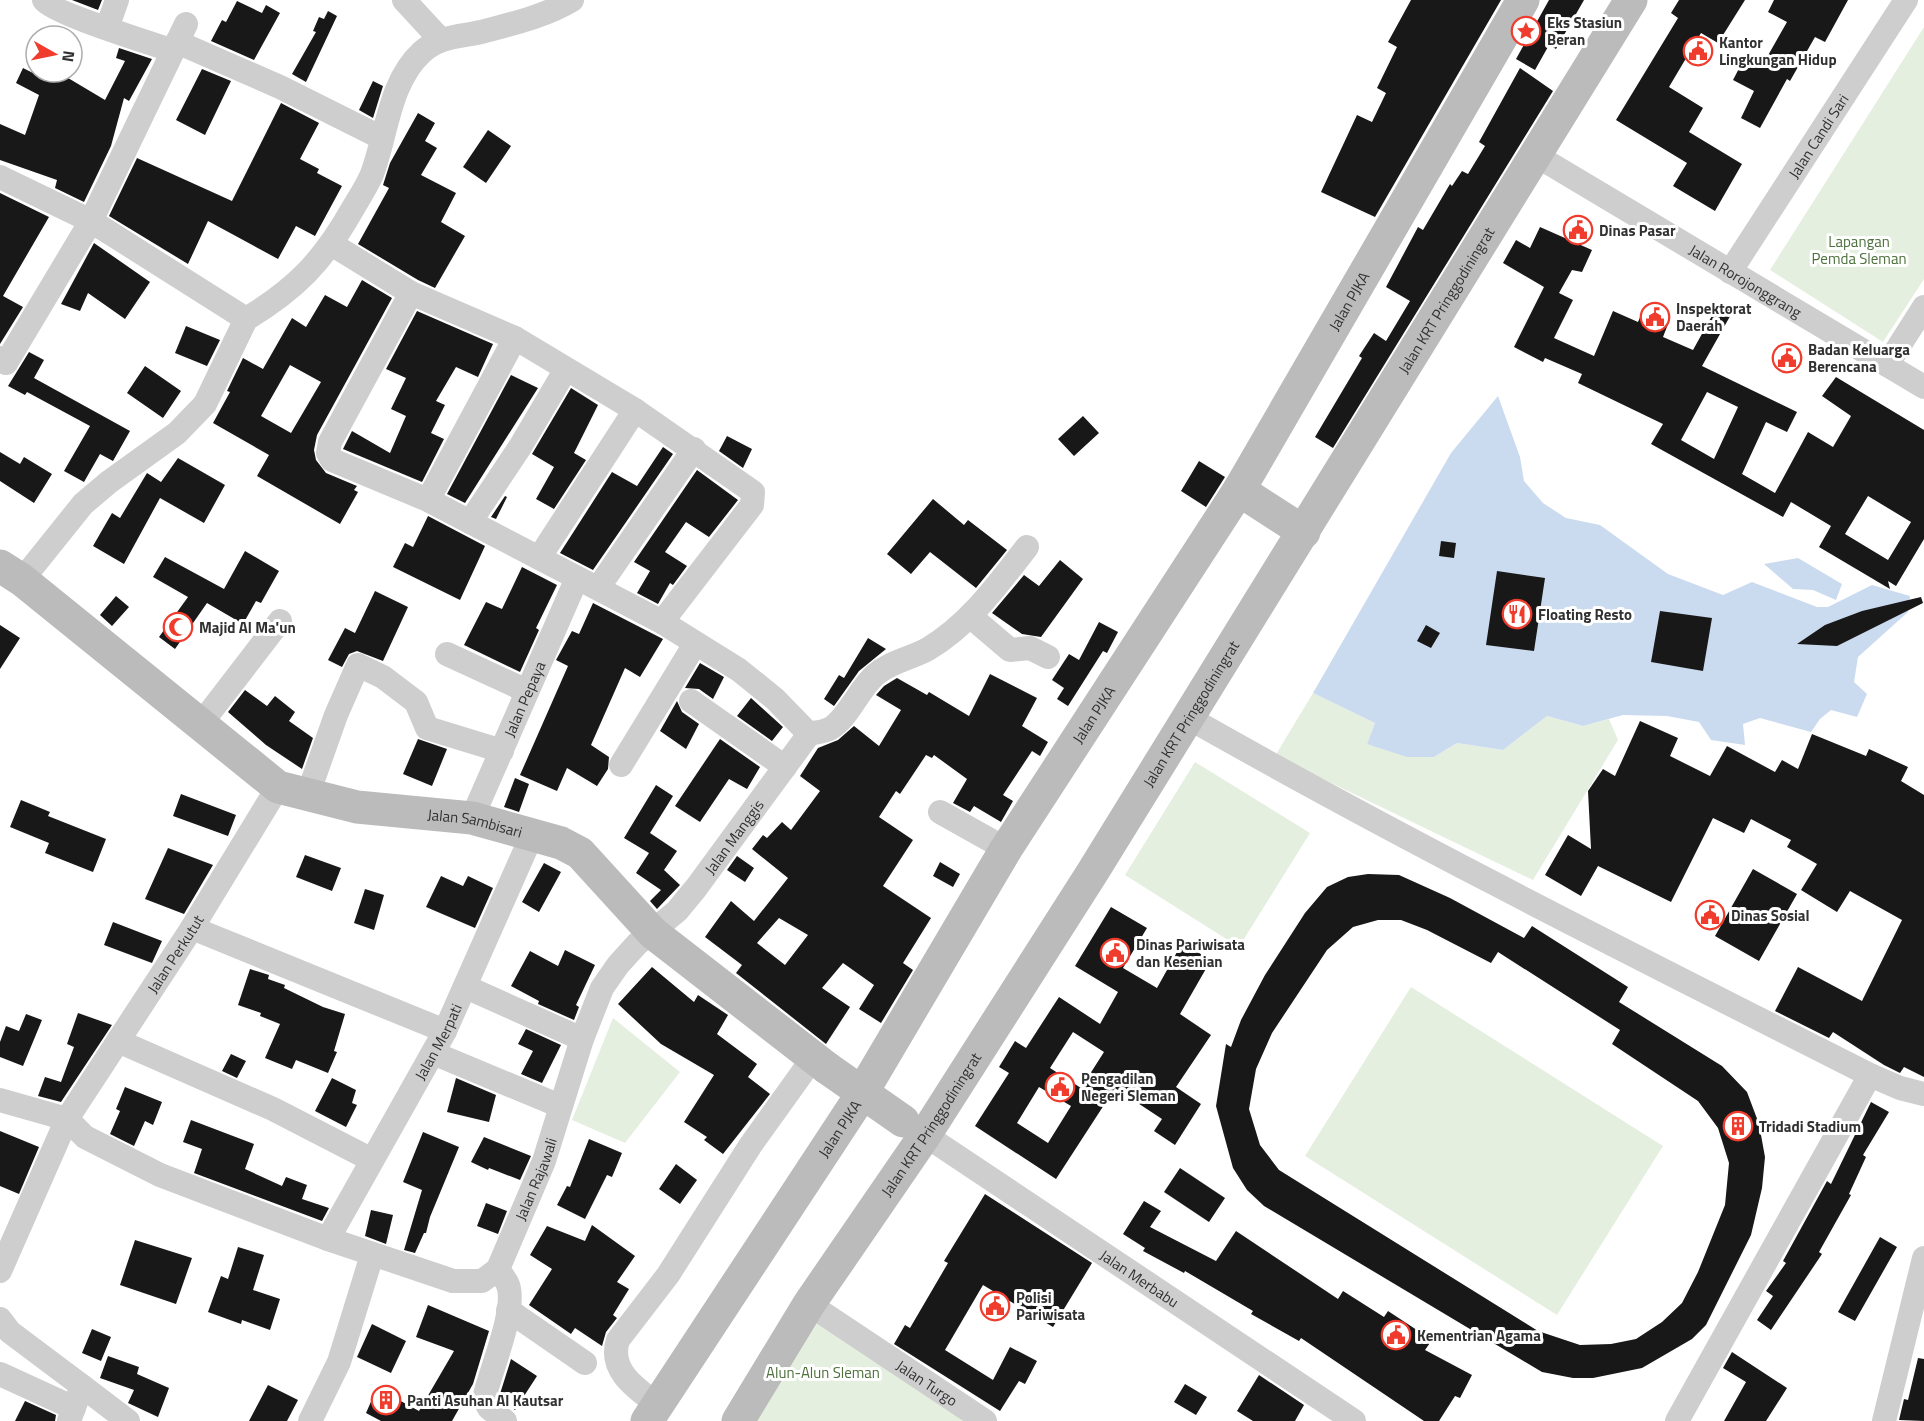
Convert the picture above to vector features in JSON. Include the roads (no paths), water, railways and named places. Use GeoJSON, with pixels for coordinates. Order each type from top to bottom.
{"type":"FeatureCollection","features":[{"type":"Feature","properties":{"kind":"main road","name":"Jalan PJKA"},"geometry":{"type":"LineString","coordinates":[[653,1413],[856,1104],[1006,849],[1239,490],[1523,0]]}},
{"type":"Feature","properties":{"kind":"main road","name":"Jalan KRT Pringgodiningrat"},"geometry":{"type":"LineString","coordinates":[[738,1421],[914,1128],[1189,718],[1538,156],[1631,0]]}},
{"type":"Feature","properties":{"kind":"main road"},"geometry":{"type":"LineString","coordinates":[[1239,490],[1304,532]]}},
{"type":"Feature","properties":{"kind":"main road","name":"Jalan Sambisari"},"geometry":{"type":"LineString","coordinates":[[11,573],[200,725],[293,791],[357,807],[472,818],[561,843],[580,853],[653,933],[820,1063],[914,1128]]}},
{"type":"Feature","properties":{"kind":"street"},"geometry":{"type":"LineString","coordinates":[[44,0],[50,7],[106,27],[179,39],[382,138]]}},
{"type":"Feature","properties":{"kind":"street"},"geometry":{"type":"LineString","coordinates":[[106,27],[117,0]]}},
{"type":"Feature","properties":{"kind":"street"},"geometry":{"type":"LineString","coordinates":[[404,0],[440,39]]}},
{"type":"Feature","properties":{"kind":"street"},"geometry":{"type":"LineString","coordinates":[[11,573],[109,482],[177,434],[205,404],[246,319],[286,293],[309,273],[333,245],[372,175],[400,86],[421,53],[440,39],[480,32],[560,8],[572,0]]}},
{"type":"Feature","properties":{"kind":"street","name":"Jalan Candi Sari"},"geometry":{"type":"LineString","coordinates":[[1730,272],[1906,0]]}},
{"type":"Feature","properties":{"kind":"street"},"geometry":{"type":"LineString","coordinates":[[2,364],[91,220],[179,39]]}},
{"type":"Feature","properties":{"kind":"street","name":"Jalan Rorojonggrang"},"geometry":{"type":"LineString","coordinates":[[1538,156],[1924,387]]}},
{"type":"Feature","properties":{"kind":"street"},"geometry":{"type":"LineString","coordinates":[[0,177],[91,220],[246,319]]}},
{"type":"Feature","properties":{"kind":"street"},"geometry":{"type":"LineString","coordinates":[[333,245],[411,293],[515,338],[635,410],[753,492],[755,498],[724,544],[662,622]]}},
{"type":"Feature","properties":{"kind":"street"},"geometry":{"type":"LineString","coordinates":[[411,293],[330,442],[328,453],[332,460],[428,500],[662,622],[695,645],[739,670],[775,699],[809,734],[833,727],[863,687],[876,674],[895,661],[927,650],[970,616],[1027,547]]}},
{"type":"Feature","properties":{"kind":"street"},"geometry":{"type":"LineString","coordinates":[[1887,365],[1924,307]]}},
{"type":"Feature","properties":{"kind":"street"},"geometry":{"type":"LineString","coordinates":[[428,500],[515,338]]}},
{"type":"Feature","properties":{"kind":"street"},"geometry":{"type":"LineString","coordinates":[[470,522],[520,447],[566,369]]}},
{"type":"Feature","properties":{"kind":"street"},"geometry":{"type":"LineString","coordinates":[[539,558],[635,410]]}},
{"type":"Feature","properties":{"kind":"street","name":"Jalan Pepaya"},"geometry":{"type":"LineString","coordinates":[[472,818],[527,691],[587,583],[694,449]]}},
{"type":"Feature","properties":{"kind":"street"},"geometry":{"type":"LineString","coordinates":[[970,616],[1010,650],[1030,648],[1048,657]]}},
{"type":"Feature","properties":{"kind":"street"},"geometry":{"type":"LineString","coordinates":[[200,725],[280,621]]}},
{"type":"Feature","properties":{"kind":"street"},"geometry":{"type":"LineString","coordinates":[[621,765],[695,645]]}},
{"type":"Feature","properties":{"kind":"street"},"geometry":{"type":"LineString","coordinates":[[447,654],[527,691]]}},
{"type":"Feature","properties":{"kind":"street","name":"Jalan Perkutut"},"geometry":{"type":"LineString","coordinates":[[0,1271],[67,1119],[192,928],[293,791],[358,665],[383,677],[416,702],[427,728],[502,751]]}},
{"type":"Feature","properties":{"kind":"street"},"geometry":{"type":"LineString","coordinates":[[691,701],[785,767]]}},
{"type":"Feature","properties":{"kind":"street"},"geometry":{"type":"LineString","coordinates":[[1189,718],[1347,807],[1870,1075],[1900,1088],[1924,1094]]}},
{"type":"Feature","properties":{"kind":"street","name":"Jalan Manggis"},"geometry":{"type":"LineString","coordinates":[[653,933],[696,888],[809,734]]}},
{"type":"Feature","properties":{"kind":"street"},"geometry":{"type":"LineString","coordinates":[[940,812],[1006,849]]}},
{"type":"Feature","properties":{"kind":"street","name":"Jalan Merpati"},"geometry":{"type":"LineString","coordinates":[[328,1239],[445,1031],[532,835]]}},
{"type":"Feature","properties":{"kind":"street"},"geometry":{"type":"LineString","coordinates":[[192,928],[445,1031]]}},
{"type":"Feature","properties":{"kind":"street","name":"Jalan Rajawali"},"geometry":{"type":"LineString","coordinates":[[498,1269],[544,1161],[582,1039],[607,981],[637,944],[653,933]]}},
{"type":"Feature","properties":{"kind":"street"},"geometry":{"type":"LineString","coordinates":[[466,987],[582,1039]]}},
{"type":"Feature","properties":{"kind":"street"},"geometry":{"type":"LineString","coordinates":[[118,1041],[273,1109],[372,1160]]}},
{"type":"Feature","properties":{"kind":"street"},"geometry":{"type":"LineString","coordinates":[[433,1053],[560,1106]]}},
{"type":"Feature","properties":{"kind":"street"},"geometry":{"type":"LineString","coordinates":[[653,1413],[618,1368],[615,1347],[618,1340],[668,1275],[750,1146],[820,1063]]}},
{"type":"Feature","properties":{"kind":"street"},"geometry":{"type":"LineString","coordinates":[[1677,1421],[1870,1075]]}},
{"type":"Feature","properties":{"kind":"street"},"geometry":{"type":"LineString","coordinates":[[0,1100],[67,1119],[84,1137],[160,1175],[372,1255],[453,1281],[482,1281],[498,1269],[508,1284],[510,1297],[484,1399],[489,1408],[505,1421]]}},
{"type":"Feature","properties":{"kind":"street","name":"Jalan Merbabu"},"geometry":{"type":"LineString","coordinates":[[914,1128],[1354,1421]]}},
{"type":"Feature","properties":{"kind":"street"},"geometry":{"type":"LineString","coordinates":[[310,1421],[339,1362],[372,1255]]}},
{"type":"Feature","properties":{"kind":"street"},"geometry":{"type":"LineString","coordinates":[[1884,1421],[1924,1258]]}},
{"type":"Feature","properties":{"kind":"street","name":"Jalan Turgo"},"geometry":{"type":"LineString","coordinates":[[809,1304],[985,1421]]}},
{"type":"Feature","properties":{"kind":"street"},"geometry":{"type":"LineString","coordinates":[[508,1310],[585,1363]]}},
{"type":"Feature","properties":{"kind":"street"},"geometry":{"type":"LineString","coordinates":[[0,1319],[75,1405]]}},
{"type":"Feature","properties":{"kind":"street"},"geometry":{"type":"LineString","coordinates":[[0,1374],[75,1405],[128,1421]]}},
{"type":"Feature","properties":{"kind":"water"},"geometry":{"type":"Polygon","coordinates":[[[1498,396],[1520,457],[1524,481],[1543,503],[1566,518],[1600,525],[1668,574],[1723,595],[1752,582],[1817,607],[1828,607],[1872,585],[1910,596],[1908,612],[1858,657],[1854,682],[1867,694],[1857,717],[1831,710],[1820,719],[1811,732],[1760,718],[1743,724],[1745,745],[1711,740],[1699,722],[1667,716],[1623,715],[1583,726],[1547,716],[1503,750],[1457,743],[1434,757],[1407,757],[1367,744],[1375,723],[1313,693],[1451,453],[1498,396]]]}},
{"type":"Feature","properties":{"kind":"water"},"geometry":{"type":"Polygon","coordinates":[[[1798,558],[1842,584],[1836,600],[1813,590],[1793,589],[1764,564],[1798,558]]]}},
{"type":"Feature","properties":{"kind":"place","name":"Eks Stasiun Beran"},"geometry":{"type":"Point","coordinates":[1526,31]}},
{"type":"Feature","properties":{"kind":"place","name":"Kantor Lingkungan Hidup"},"geometry":{"type":"Point","coordinates":[1698,51]}},
{"type":"Feature","properties":{"kind":"place","name":"Dinas Pasar"},"geometry":{"type":"Point","coordinates":[1578,230]}},
{"type":"Feature","properties":{"kind":"place","name":"Inspektorat Daerah"},"geometry":{"type":"Point","coordinates":[1655,317]}},
{"type":"Feature","properties":{"kind":"place","name":"Badan Keluarga Berencana"},"geometry":{"type":"Point","coordinates":[1787,358]}},
{"type":"Feature","properties":{"kind":"place","name":"Floating Resto"},"geometry":{"type":"Point","coordinates":[1517,614]}},
{"type":"Feature","properties":{"kind":"place","name":"Majid Al Ma'un"},"geometry":{"type":"Point","coordinates":[178,627]}},
{"type":"Feature","properties":{"kind":"place","name":"Dinas Sosial"},"geometry":{"type":"Point","coordinates":[1710,915]}},
{"type":"Feature","properties":{"kind":"place","name":"Dinas Pariwisata dan Kesenian"},"geometry":{"type":"Point","coordinates":[1115,953]}},
{"type":"Feature","properties":{"kind":"place","name":"Pengadilan Negeri Sleman"},"geometry":{"type":"Point","coordinates":[1060,1087]}},
{"type":"Feature","properties":{"kind":"place","name":"Tridadi Stadium"},"geometry":{"type":"Point","coordinates":[1738,1126]}},
{"type":"Feature","properties":{"kind":"place","name":"Polisi Pariwisata"},"geometry":{"type":"Point","coordinates":[995,1306]}},
{"type":"Feature","properties":{"kind":"place","name":"Kementrian Agama"},"geometry":{"type":"Point","coordinates":[1396,1335]}},
{"type":"Feature","properties":{"kind":"place","name":"Panti Asuhan Al Kautsar"},"geometry":{"type":"Point","coordinates":[386,1400]}},
{"type":"Feature","properties":{"kind":"park label","name":"Lapangan Pemda Sleman"},"geometry":{"type":"Point","coordinates":[1859,250]}},
{"type":"Feature","properties":{"kind":"park label","name":"Alun-Alun Sleman"},"geometry":{"type":"Point","coordinates":[823,1372]}}]}
